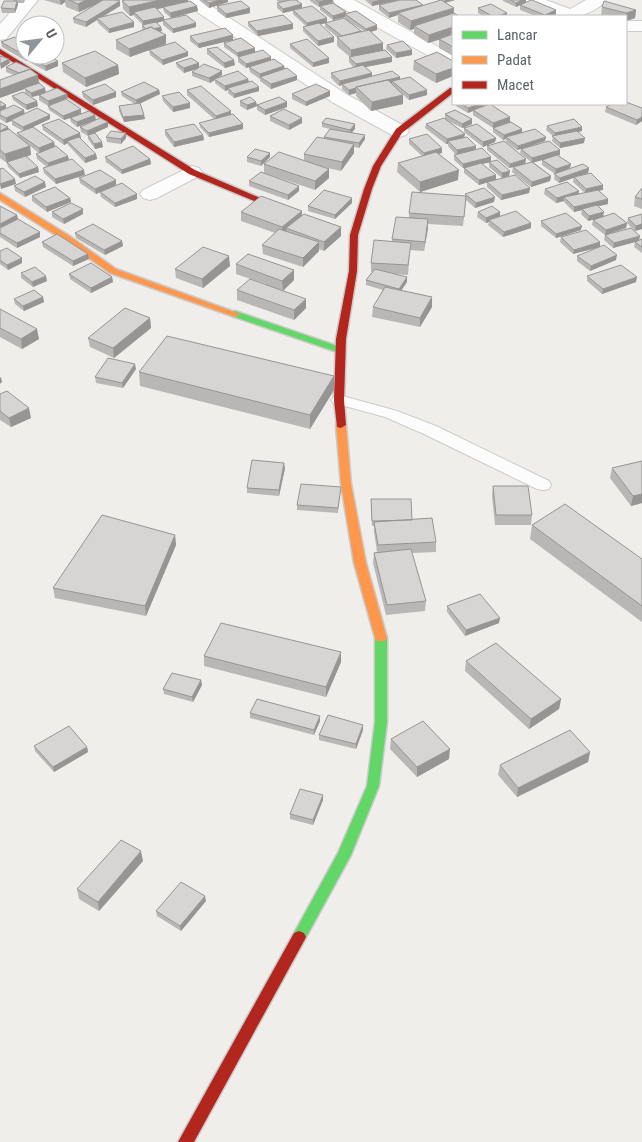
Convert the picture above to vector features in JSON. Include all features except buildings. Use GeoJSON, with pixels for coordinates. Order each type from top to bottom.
{"type":"FeatureCollection","features":[{"type":"Feature","properties":{"kind":"street"},"geometry":{"type":"LineString","coordinates":[[0,34],[30,0]]}},
{"type":"Feature","properties":{"kind":"street"},"geometry":{"type":"LineString","coordinates":[[191,0],[339,98],[399,131]]}},
{"type":"Feature","properties":{"kind":"street"},"geometry":{"type":"LineString","coordinates":[[341,0],[452,61]]}},
{"type":"Feature","properties":{"kind":"street"},"geometry":{"type":"LineString","coordinates":[[531,0],[569,15]]}},
{"type":"Feature","properties":{"kind":"street"},"geometry":{"type":"LineString","coordinates":[[574,15],[598,0]]}},
{"type":"Feature","properties":{"kind":"street"},"geometry":{"type":"LineString","coordinates":[[627,26],[642,26]]}},
{"type":"Feature","properties":{"kind":"street"},"geometry":{"type":"LineString","coordinates":[[0,51],[195,174],[304,219]]}},
{"type":"Feature","properties":{"kind":"street"},"geometry":{"type":"LineString","coordinates":[[186,1142],[344,855],[373,786],[381,722],[382,641],[359,554],[346,484],[339,400],[340,350],[353,271],[350,233],[377,166],[399,131],[452,91]]}},
{"type":"Feature","properties":{"kind":"street"},"geometry":{"type":"LineString","coordinates":[[150,194],[195,174]]}},
{"type":"Feature","properties":{"kind":"street"},"geometry":{"type":"LineString","coordinates":[[0,196],[109,266],[113,271],[134,280],[340,350]]}},
{"type":"Feature","properties":{"kind":"lane"},"geometry":{"type":"LineString","coordinates":[[339,400],[391,414],[430,430],[543,485]]}},
{"type":"Feature","properties":{"kind":"traffic: fast"},"geometry":{"type":"LineString","coordinates":[[235,314],[340,350]]}},
{"type":"Feature","properties":{"kind":"traffic: fast"},"geometry":{"type":"LineString","coordinates":[[299,937],[344,855],[373,786],[381,722],[381,638]]}},
{"type":"Feature","properties":{"kind":"traffic: slow"},"geometry":{"type":"LineString","coordinates":[[0,196],[65,237],[113,271],[235,314]]}},
{"type":"Feature","properties":{"kind":"traffic: slow"},"geometry":{"type":"LineString","coordinates":[[341,425],[346,484],[360,563],[381,638]]}},
{"type":"Feature","properties":{"kind":"traffic: jam"},"geometry":{"type":"LineString","coordinates":[[0,51],[192,172],[291,213]]}},
{"type":"Feature","properties":{"kind":"traffic: jam"},"geometry":{"type":"LineString","coordinates":[[341,425],[339,400],[341,339],[353,271],[354,235],[368,189],[377,166],[399,131],[452,91]]}},
{"type":"Feature","properties":{"kind":"traffic: jam"},"geometry":{"type":"LineString","coordinates":[[186,1142],[299,937]]}}]}
